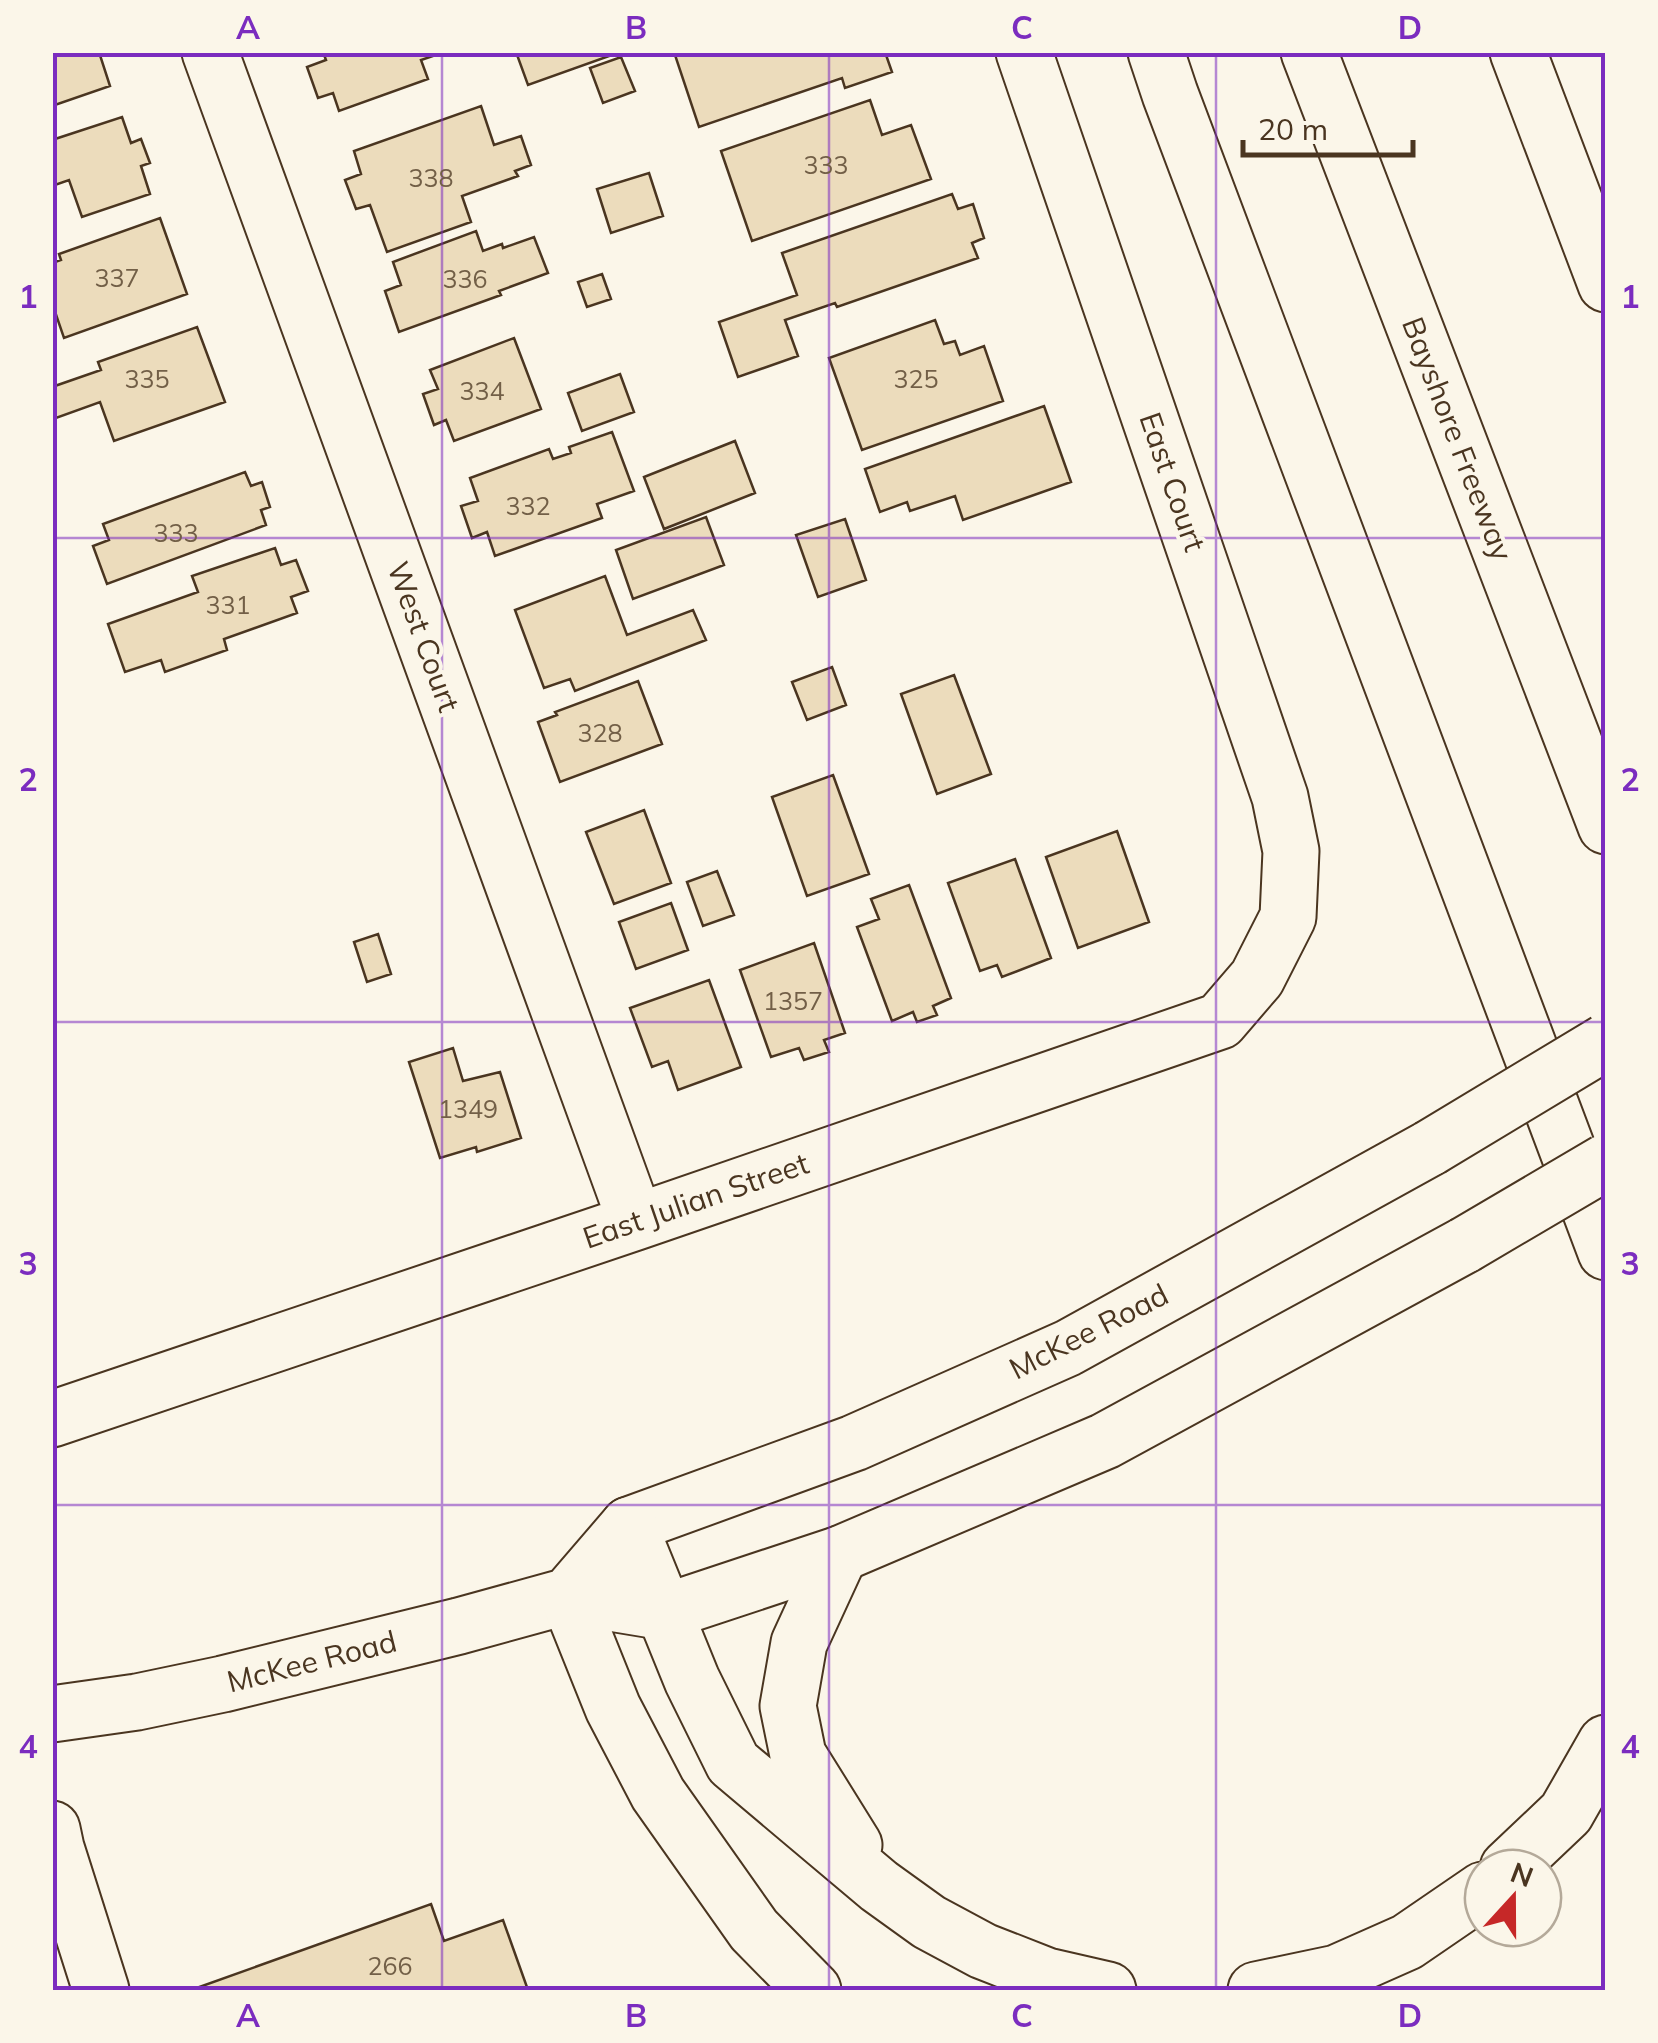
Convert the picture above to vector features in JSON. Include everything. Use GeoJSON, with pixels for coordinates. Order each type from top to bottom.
{"type":"FeatureCollection","features":[{"type":"Feature","properties":{"kind":"main road","name":"West Court"},"geometry":{"type":"LineString","coordinates":[[210,52],[636,1222]]}},
{"type":"Feature","properties":{"kind":"main road","name":"East Court"},"geometry":{"type":"LineString","coordinates":[[1024,52],[1280,796],[1291,851],[1288,918]]}},
{"type":"Feature","properties":{"kind":"main road"},"geometry":{"type":"LineString","coordinates":[[1156,52],[1606,1252]]}},
{"type":"Feature","properties":{"kind":"main road","name":"Bayshore Freeway"},"geometry":{"type":"LineString","coordinates":[[1309,52],[1606,826]]}},
{"type":"Feature","properties":{"kind":"main road"},"geometry":{"type":"LineString","coordinates":[[1518,52],[1606,284]]}},
{"type":"Feature","properties":{"kind":"main road"},"geometry":{"type":"LineString","coordinates":[[1567,182],[1606,255]]}},
{"type":"Feature","properties":{"kind":"main road","name":"East Julian Street"},"geometry":{"type":"LineString","coordinates":[[52,1419],[1220,1021],[1257,978],[1288,918]]}},
{"type":"Feature","properties":{"kind":"main road","name":"McKee Road"},"geometry":{"type":"LineString","coordinates":[[568,1596],[630,1525],[854,1443],[1068,1348],[1430,1148],[1606,1042]]}},
{"type":"Feature","properties":{"kind":"main road","name":"McKee Road"},"geometry":{"type":"LineString","coordinates":[[52,1714],[223,1684],[568,1596],[665,1612],[840,1554],[1105,1441],[1466,1245],[1606,1162]]}},
{"type":"Feature","properties":{"kind":"main road"},"geometry":{"type":"LineString","coordinates":[[630,1525],[692,1680],[733,1763],[879,1886],[929,1922],[983,1951],[1047,1976],[1108,1990]]}},
{"type":"Feature","properties":{"kind":"main road"},"geometry":{"type":"LineString","coordinates":[[840,1554],[798,1643],[788,1706],[798,1755],[879,1886]]}},
{"type":"Feature","properties":{"kind":"main road"},"geometry":{"type":"LineString","coordinates":[[568,1596],[613,1708],[658,1794],[754,1930],[813,1990]]}},
{"type":"Feature","properties":{"kind":"main road"},"geometry":{"type":"LineString","coordinates":[[1529,1848],[1566,1813],[1606,1744]]}},
{"type":"Feature","properties":{"kind":"main road"},"geometry":{"type":"LineString","coordinates":[[52,1828],[100,1990]]}},
{"type":"Feature","properties":{"kind":"main road"},"geometry":{"type":"LineString","coordinates":[[1256,1990],[1337,1974],[1407,1942],[1463,1904]]}},
{"type":"Feature","properties":{"kind":"building"},"geometry":{"type":"Polygon","coordinates":[[[52,52],[99,52],[110,86],[52,106],[52,52]]]}},
{"type":"Feature","properties":{"kind":"building"},"geometry":{"type":"Polygon","coordinates":[[[323,52],[436,55],[421,60],[428,79],[339,111],[333,93],[318,98],[307,67],[326,60],[323,52]]]}},
{"type":"Feature","properties":{"kind":"building"},"geometry":{"type":"Polygon","coordinates":[[[516,52],[611,52],[612,55],[528,85],[516,52]]]}},
{"type":"Feature","properties":{"kind":"building"},"geometry":{"type":"Polygon","coordinates":[[[674,52],[885,52],[892,72],[845,88],[842,78],[699,127],[674,52]]]}},
{"type":"Feature","properties":{"kind":"building"},"geometry":{"type":"Polygon","coordinates":[[[621,57],[635,91],[603,103],[590,68],[621,57]]]}},
{"type":"Feature","properties":{"kind":"building"},"geometry":{"type":"Polygon","coordinates":[[[870,100],[882,135],[911,125],[931,179],[752,241],[721,151],[870,100]]]}},
{"type":"Feature","properties":{"kind":"building"},"geometry":{"type":"Polygon","coordinates":[[[481,106],[494,145],[521,136],[531,165],[515,171],[518,176],[462,196],[471,222],[387,252],[370,205],[356,209],[345,180],[361,174],[354,151],[481,106]]]}},
{"type":"Feature","properties":{"kind":"building"},"geometry":{"type":"Polygon","coordinates":[[[122,117],[131,143],[141,139],[150,163],[141,166],[150,194],[82,217],[69,180],[52,186],[52,140],[122,117]]]}},
{"type":"Feature","properties":{"kind":"building"},"geometry":{"type":"Polygon","coordinates":[[[649,173],[663,216],[611,233],[597,189],[649,173]]]}},
{"type":"Feature","properties":{"kind":"building"},"geometry":{"type":"Polygon","coordinates":[[[952,194],[958,209],[973,204],[984,238],[972,243],[978,258],[837,307],[835,303],[785,320],[798,356],[738,377],[719,322],[797,295],[782,253],[952,194]]]}},
{"type":"Feature","properties":{"kind":"building"},"geometry":{"type":"Polygon","coordinates":[[[160,218],[187,294],[64,338],[52,303],[52,263],[61,260],[59,254],[160,218]]]}},
{"type":"Feature","properties":{"kind":"building"},"geometry":{"type":"Polygon","coordinates":[[[476,231],[483,251],[534,237],[548,273],[499,291],[501,295],[399,332],[385,291],[401,285],[393,262],[476,231]]]}},
{"type":"Feature","properties":{"kind":"building"},"geometry":{"type":"Polygon","coordinates":[[[602,274],[611,299],[587,307],[578,282],[602,274]]]}},
{"type":"Feature","properties":{"kind":"building"},"geometry":{"type":"Polygon","coordinates":[[[935,320],[944,344],[955,341],[960,355],[984,346],[1003,401],[862,450],[829,358],[935,320]]]}},
{"type":"Feature","properties":{"kind":"building"},"geometry":{"type":"Polygon","coordinates":[[[197,327],[225,402],[114,441],[100,402],[56,418],[52,387],[101,370],[98,362],[197,327]]]}},
{"type":"Feature","properties":{"kind":"building"},"geometry":{"type":"Polygon","coordinates":[[[514,338],[541,409],[454,441],[446,420],[434,425],[423,394],[438,389],[430,370],[514,338]]]}},
{"type":"Feature","properties":{"kind":"building"},"geometry":{"type":"Polygon","coordinates":[[[620,374],[634,412],[582,431],[568,393],[620,374]]]}},
{"type":"Feature","properties":{"kind":"building"},"geometry":{"type":"Polygon","coordinates":[[[1044,406],[1071,482],[963,520],[955,496],[910,511],[907,502],[880,512],[865,469],[1044,406]]]}},
{"type":"Feature","properties":{"kind":"building"},"geometry":{"type":"Polygon","coordinates":[[[612,432],[634,491],[597,504],[602,518],[495,556],[487,532],[472,538],[461,506],[478,501],[470,478],[549,449],[553,459],[571,453],[569,447],[612,432]]]}},
{"type":"Feature","properties":{"kind":"building"},"geometry":{"type":"Polygon","coordinates":[[[735,441],[755,493],[664,529],[644,477],[735,441]]]}},
{"type":"Feature","properties":{"kind":"building"},"geometry":{"type":"Polygon","coordinates":[[[245,472],[251,486],[262,482],[270,507],[261,510],[266,525],[107,584],[93,546],[109,540],[103,524],[245,472]]]}},
{"type":"Feature","properties":{"kind":"building"},"geometry":{"type":"Polygon","coordinates":[[[706,517],[724,565],[633,599],[616,550],[706,517]]]}},
{"type":"Feature","properties":{"kind":"building"},"geometry":{"type":"Polygon","coordinates":[[[845,519],[866,580],[818,597],[796,535],[845,519]]]}},
{"type":"Feature","properties":{"kind":"building"},"geometry":{"type":"Polygon","coordinates":[[[275,548],[281,565],[296,560],[308,591],[291,597],[297,613],[224,639],[227,650],[165,672],[161,660],[125,672],[108,624],[198,592],[192,576],[275,548]]]}},
{"type":"Feature","properties":{"kind":"building"},"geometry":{"type":"Polygon","coordinates":[[[605,576],[627,635],[693,610],[706,640],[575,691],[570,679],[544,688],[515,610],[605,576]]]}},
{"type":"Feature","properties":{"kind":"building"},"geometry":{"type":"Polygon","coordinates":[[[832,667],[846,705],[807,720],[792,682],[832,667]]]}},
{"type":"Feature","properties":{"kind":"building"},"geometry":{"type":"Polygon","coordinates":[[[954,675],[991,774],[937,794],[901,694],[954,675]]]}},
{"type":"Feature","properties":{"kind":"building"},"geometry":{"type":"Polygon","coordinates":[[[638,681],[662,744],[560,782],[538,722],[638,681]]]}},
{"type":"Feature","properties":{"kind":"building"},"geometry":{"type":"Polygon","coordinates":[[[833,775],[869,874],[807,896],[772,797],[833,775]]]}},
{"type":"Feature","properties":{"kind":"building"},"geometry":{"type":"Polygon","coordinates":[[[644,810],[671,883],[614,904],[586,832],[644,810]]]}},
{"type":"Feature","properties":{"kind":"building"},"geometry":{"type":"Polygon","coordinates":[[[1117,831],[1149,922],[1078,948],[1046,857],[1117,831]]]}},
{"type":"Feature","properties":{"kind":"building"},"geometry":{"type":"Polygon","coordinates":[[[1015,859],[1051,958],[1002,977],[997,965],[980,971],[948,883],[1015,859]]]}},
{"type":"Feature","properties":{"kind":"building"},"geometry":{"type":"Polygon","coordinates":[[[717,871],[734,915],[703,926],[687,882],[717,871]]]}},
{"type":"Feature","properties":{"kind":"building"},"geometry":{"type":"Polygon","coordinates":[[[909,885],[951,998],[933,1006],[937,1015],[917,1022],[913,1012],[892,1021],[857,927],[879,919],[871,899],[909,885]]]}},
{"type":"Feature","properties":{"kind":"building"},"geometry":{"type":"Polygon","coordinates":[[[671,903],[688,950],[636,969],[619,922],[671,903]]]}},
{"type":"Feature","properties":{"kind":"building"},"geometry":{"type":"Polygon","coordinates":[[[378,934],[391,974],[367,982],[354,942],[378,934]]]}},
{"type":"Feature","properties":{"kind":"building"},"geometry":{"type":"Polygon","coordinates":[[[814,943],[845,1033],[824,1040],[829,1052],[804,1060],[799,1048],[771,1057],[740,970],[814,943]]]}},
{"type":"Feature","properties":{"kind":"building"},"geometry":{"type":"Polygon","coordinates":[[[709,980],[741,1067],[678,1090],[668,1061],[652,1067],[630,1008],[709,980]]]}},
{"type":"Feature","properties":{"kind":"building"},"geometry":{"type":"Polygon","coordinates":[[[453,1048],[463,1081],[500,1072],[521,1138],[477,1152],[476,1147],[440,1158],[409,1062],[453,1048]]]}},
{"type":"Feature","properties":{"kind":"building"},"geometry":{"type":"Polygon","coordinates":[[[431,1904],[444,1941],[503,1920],[528,1990],[191,1990],[431,1904]]]}}]}
